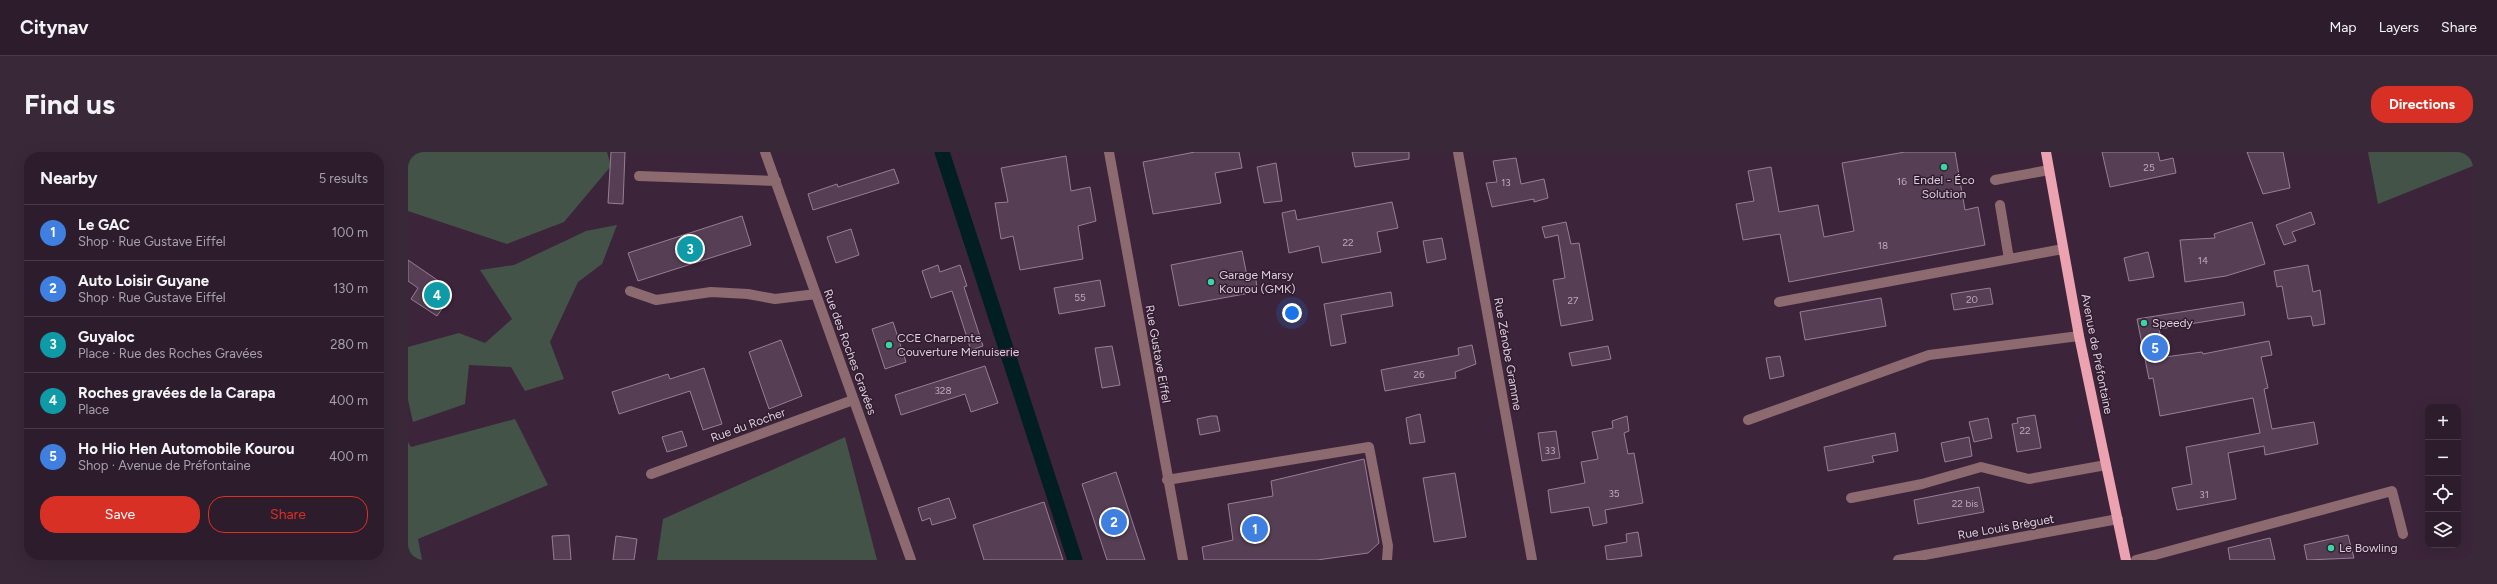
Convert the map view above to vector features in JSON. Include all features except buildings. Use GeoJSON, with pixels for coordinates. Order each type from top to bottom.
{"type":"FeatureCollection","features":[{"type":"Feature","properties":{"kind":"main road","name":"Avenue de Préfontaine"},"geometry":{"type":"LineString","coordinates":[[2046,152],[2078,336],[2126,560]]}},
{"type":"Feature","properties":{"kind":"street","name":"Rue des Roches Gravées"},"geometry":{"type":"LineString","coordinates":[[765,152],[911,560]]}},
{"type":"Feature","properties":{"kind":"street","name":"Rue Gustave Eiffel"},"geometry":{"type":"LineString","coordinates":[[1110,152],[1167,480],[1183,560]]}},
{"type":"Feature","properties":{"kind":"street","name":"Rue Zénobe Gramme"},"geometry":{"type":"LineString","coordinates":[[1458,152],[1532,560]]}},
{"type":"Feature","properties":{"kind":"street"},"geometry":{"type":"LineString","coordinates":[[1995,180],[2049,170]]}},
{"type":"Feature","properties":{"kind":"street"},"geometry":{"type":"LineString","coordinates":[[639,176],[776,180]]}},
{"type":"Feature","properties":{"kind":"street"},"geometry":{"type":"LineString","coordinates":[[2000,205],[2009,259]]}},
{"type":"Feature","properties":{"kind":"street"},"geometry":{"type":"LineString","coordinates":[[1779,302],[2063,249]]}},
{"type":"Feature","properties":{"kind":"street"},"geometry":{"type":"LineString","coordinates":[[630,291],[656,300],[711,292],[748,294],[775,299],[816,294]]}},
{"type":"Feature","properties":{"kind":"street"},"geometry":{"type":"LineString","coordinates":[[1748,420],[1928,355],[2078,336]]}},
{"type":"Feature","properties":{"kind":"street","name":"Rue du Rocher"},"geometry":{"type":"LineString","coordinates":[[651,474],[854,400]]}},
{"type":"Feature","properties":{"kind":"street"},"geometry":{"type":"LineString","coordinates":[[1167,480],[1368,447],[1388,546],[1387,560]]}},
{"type":"Feature","properties":{"kind":"street"},"geometry":{"type":"LineString","coordinates":[[1851,498],[1922,484],[1981,467],[2029,479],[2106,465]]}},
{"type":"Feature","properties":{"kind":"street"},"geometry":{"type":"LineString","coordinates":[[2136,560],[2392,490],[2403,534]]}},
{"type":"Feature","properties":{"kind":"street","name":"Rue Louis Brèguet"},"geometry":{"type":"LineString","coordinates":[[1898,560],[2118,519]]}},
{"type":"Feature","properties":{"kind":"green space"},"geometry":{"type":"Polygon","coordinates":[[[408,152],[607,152],[611,166],[564,222],[507,244],[408,211],[408,152]]]}},
{"type":"Feature","properties":{"kind":"green space"},"geometry":{"type":"Polygon","coordinates":[[[2368,152],[2473,152],[2473,166],[2378,204],[2368,152]]]}},
{"type":"Feature","properties":{"kind":"green space"},"geometry":{"type":"Polygon","coordinates":[[[617,225],[602,264],[578,282],[550,342],[564,379],[525,391],[511,367],[469,365],[465,404],[413,422],[408,400],[408,347],[459,333],[485,343],[512,319],[480,270],[514,265],[586,231],[617,225]]]}},
{"type":"Feature","properties":{"kind":"green space"},"geometry":{"type":"Polygon","coordinates":[[[515,419],[548,485],[418,539],[422,560],[408,560],[408,442],[411,447],[515,419]]]}},
{"type":"Feature","properties":{"kind":"green space"},"geometry":{"type":"Polygon","coordinates":[[[845,437],[877,560],[657,560],[663,519],[845,437]]]}},
{"type":"Feature","properties":{"kind":"waterway"},"geometry":{"type":"LineString","coordinates":[[942,152],[1075,560]]}},
{"type":"Feature","properties":{"kind":"place","name":"Endel - Éco Solution"},"geometry":{"type":"Point","coordinates":[1944,167]}},
{"type":"Feature","properties":{"kind":"place","name":"Guyaloc"},"geometry":{"type":"Point","coordinates":[690,249]}},
{"type":"Feature","properties":{"kind":"place","name":"Garage Marsy Kourou (GMK)"},"geometry":{"type":"Point","coordinates":[1211,282]}},
{"type":"Feature","properties":{"kind":"place","name":"Roches gravées de la Carapa"},"geometry":{"type":"Point","coordinates":[437,295]}},
{"type":"Feature","properties":{"kind":"place","name":"Speedy"},"geometry":{"type":"Point","coordinates":[2144,323]}},
{"type":"Feature","properties":{"kind":"place","name":"CCE Charpente Couverture Menuiserie"},"geometry":{"type":"Point","coordinates":[889,345]}},
{"type":"Feature","properties":{"kind":"place","name":"Ho Hio Hen Automobile Kourou"},"geometry":{"type":"Point","coordinates":[2155,348]}},
{"type":"Feature","properties":{"kind":"place","name":"Auto Loisir Guyane"},"geometry":{"type":"Point","coordinates":[1114,522]}},
{"type":"Feature","properties":{"kind":"place","name":"Le GAC"},"geometry":{"type":"Point","coordinates":[1255,529]}},
{"type":"Feature","properties":{"kind":"place","name":"Le Bowling"},"geometry":{"type":"Point","coordinates":[2331,548]}}]}
